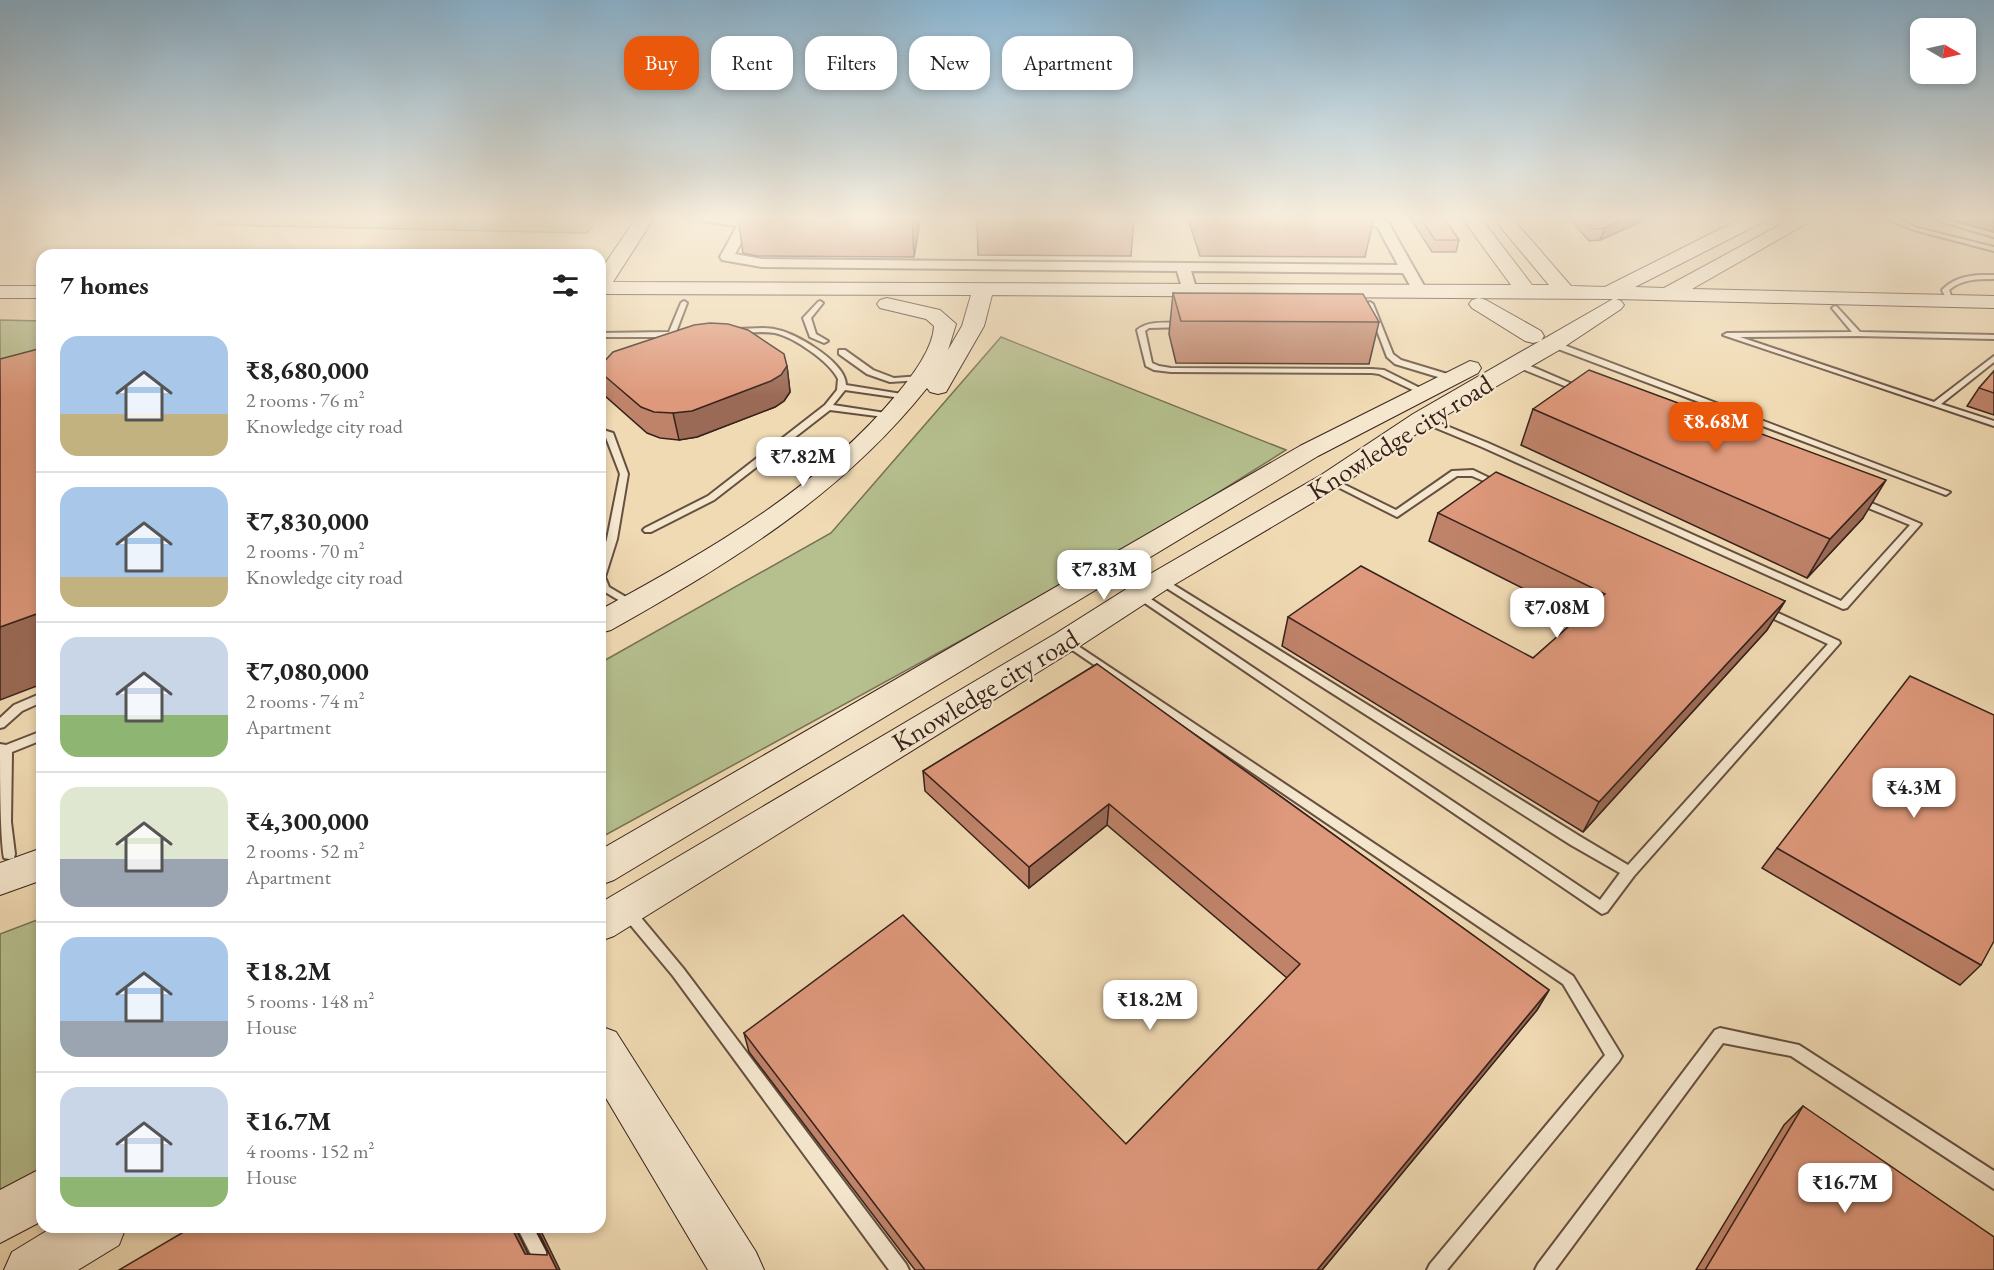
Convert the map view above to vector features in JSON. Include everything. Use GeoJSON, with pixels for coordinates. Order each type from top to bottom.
{"type":"FeatureCollection","features":[{"type":"Feature","properties":{"kind":"street"},"geometry":{"type":"LineString","coordinates":[[1186,277],[1190,291]]}},
{"type":"Feature","properties":{"kind":"street"},"geometry":{"type":"LineString","coordinates":[[1412,277],[1420,291]]}},
{"type":"Feature","properties":{"kind":"street"},"geometry":{"type":"LineString","coordinates":[[1516,277],[1526,291]]}},
{"type":"Feature","properties":{"kind":"street"},"geometry":{"type":"LineString","coordinates":[[1570,277],[1594,298]]}},
{"type":"Feature","properties":{"kind":"street","name":"Knowledge city road"},"geometry":{"type":"LineString","coordinates":[[606,865],[1309,451],[1423,406],[1518,364],[1594,298],[1637,277]]}},
{"type":"Feature","properties":{"kind":"street"},"geometry":{"type":"LineString","coordinates":[[1667,295],[1699,277]]}},
{"type":"Feature","properties":{"kind":"street"},"geometry":{"type":"LineString","coordinates":[[606,287],[1370,304],[1479,304],[1667,295],[1936,304],[1994,311]]}},
{"type":"Feature","properties":{"kind":"street"},"geometry":{"type":"LineString","coordinates":[[606,304],[879,303],[982,296],[1190,291],[1526,291],[1594,298],[1835,308],[1994,302]]}},
{"type":"Feature","properties":{"kind":"street"},"geometry":{"type":"LineString","coordinates":[[0,292],[36,292]]}},
{"type":"Feature","properties":{"kind":"street"},"geometry":{"type":"LineString","coordinates":[[606,637],[781,533],[856,475],[903,430],[939,387],[973,326],[982,296]]}},
{"type":"Feature","properties":{"kind":"street"},"geometry":{"type":"LineString","coordinates":[[606,620],[714,557],[789,506],[837,468],[908,397],[945,330],[945,324],[933,314],[879,303]]}},
{"type":"Feature","properties":{"kind":"street"},"geometry":{"type":"LineString","coordinates":[[1479,304],[1543,340]]}},
{"type":"Feature","properties":{"kind":"street"},"geometry":{"type":"LineString","coordinates":[[0,306],[36,306]]}},
{"type":"Feature","properties":{"kind":"street","name":"Knowledge city road"},"geometry":{"type":"LineString","coordinates":[[612,916],[1066,641],[1149,588],[1330,481],[1423,406],[1451,378],[1543,340]]}},
{"type":"Feature","properties":{"kind":"street"},"geometry":{"type":"LineString","coordinates":[[606,1057],[738,1270]]}},
{"type":"Feature","properties":{"kind":"street"},"geometry":{"type":"LineString","coordinates":[[0,1218],[36,1197]]}},
{"type":"Feature","properties":{"kind":"street"},"geometry":{"type":"LineString","coordinates":[[30,1270],[91,1233]]}},
{"type":"Feature","properties":{"kind":"lane"},"geometry":{"type":"LineString","coordinates":[[1936,304],[1952,283],[1965,277]]}},
{"type":"Feature","properties":{"kind":"lane"},"geometry":{"type":"LineString","coordinates":[[671,335],[684,303]]}},
{"type":"Feature","properties":{"kind":"lane"},"geometry":{"type":"LineString","coordinates":[[820,303],[807,318],[813,335],[824,341]]}},
{"type":"Feature","properties":{"kind":"lane"},"geometry":{"type":"LineString","coordinates":[[1370,304],[1390,355],[1398,362],[1451,378]]}},
{"type":"Feature","properties":{"kind":"lane"},"geometry":{"type":"LineString","coordinates":[[1835,308],[1858,334]]}},
{"type":"Feature","properties":{"kind":"lane"},"geometry":{"type":"LineString","coordinates":[[1188,325],[1147,326],[1141,330],[1149,364],[1157,369],[1171,370],[1381,372],[1423,406],[1485,445],[1843,606],[1916,524],[1851,498]]}},
{"type":"Feature","properties":{"kind":"lane"},"geometry":{"type":"LineString","coordinates":[[648,530],[711,498],[828,406],[842,387],[843,379],[837,369],[788,335],[777,332],[727,332]]}},
{"type":"Feature","properties":{"kind":"lane"},"geometry":{"type":"LineString","coordinates":[[606,335],[683,334]]}},
{"type":"Feature","properties":{"kind":"lane"},"geometry":{"type":"LineString","coordinates":[[1994,336],[1858,334],[1726,336],[1994,424]]}},
{"type":"Feature","properties":{"kind":"lane"},"geometry":{"type":"LineString","coordinates":[[1543,340],[1946,492]]}},
{"type":"Feature","properties":{"kind":"lane"},"geometry":{"type":"LineString","coordinates":[[842,352],[870,372],[892,380],[908,397]]}},
{"type":"Feature","properties":{"kind":"lane"},"geometry":{"type":"LineString","coordinates":[[1935,405],[1994,358]]}},
{"type":"Feature","properties":{"kind":"lane"},"geometry":{"type":"LineString","coordinates":[[1518,364],[1592,393]]}},
{"type":"Feature","properties":{"kind":"lane"},"geometry":{"type":"LineString","coordinates":[[842,387],[908,397]]}},
{"type":"Feature","properties":{"kind":"lane"},"geometry":{"type":"LineString","coordinates":[[828,406],[908,397]]}},
{"type":"Feature","properties":{"kind":"lane"},"geometry":{"type":"LineString","coordinates":[[606,433],[609,433],[624,474],[612,539],[606,558]]}},
{"type":"Feature","properties":{"kind":"lane"},"geometry":{"type":"LineString","coordinates":[[1330,481],[1397,514],[1455,472],[1473,473],[1514,492]]}},
{"type":"Feature","properties":{"kind":"lane"},"geometry":{"type":"LineString","coordinates":[[731,473],[742,475]]}},
{"type":"Feature","properties":{"kind":"lane"},"geometry":{"type":"LineString","coordinates":[[1149,588],[1629,872]]}},
{"type":"Feature","properties":{"kind":"lane"},"geometry":{"type":"LineString","coordinates":[[1149,588],[1602,908],[1629,872],[1835,644],[1749,603]]}},
{"type":"Feature","properties":{"kind":"lane"},"geometry":{"type":"LineString","coordinates":[[606,590],[632,605]]}},
{"type":"Feature","properties":{"kind":"lane"},"geometry":{"type":"LineString","coordinates":[[1066,641],[1568,980],[1614,1056],[1436,1270]]}},
{"type":"Feature","properties":{"kind":"lane"},"geometry":{"type":"LineString","coordinates":[[0,724],[18,708],[36,700]]}},
{"type":"Feature","properties":{"kind":"lane"},"geometry":{"type":"LineString","coordinates":[[19,860],[5,822],[3,749],[36,737]]}},
{"type":"Feature","properties":{"kind":"lane"},"geometry":{"type":"LineString","coordinates":[[612,916],[678,972],[900,1270]]}},
{"type":"Feature","properties":{"kind":"lane"},"geometry":{"type":"LineString","coordinates":[[1544,1270],[1720,1035],[1794,1050],[1994,1181]]}},
{"type":"Feature","properties":{"kind":"lane"},"geometry":{"type":"LineString","coordinates":[[528,1233],[548,1270]]}},
{"type":"Feature","properties":{"kind":"green space"},"geometry":{"type":"Polygon","coordinates":[[[0,320],[36,321],[36,385],[0,395],[0,320]]]}},
{"type":"Feature","properties":{"kind":"green space"},"geometry":{"type":"Polygon","coordinates":[[[1001,337],[1286,450],[1128,549],[606,835],[606,660],[831,533],[1001,337]]]}},
{"type":"Feature","properties":{"kind":"green space"},"geometry":{"type":"Polygon","coordinates":[[[36,920],[36,1171],[0,1192],[0,934],[36,920]]]}},
{"type":"Feature","properties":{"kind":"building"},"geometry":{"type":"Polygon","coordinates":[[[1173,293],[1363,294],[1379,322],[1181,321],[1173,293]]]}},
{"type":"Feature","properties":{"kind":"building"},"geometry":{"type":"Polygon","coordinates":[[[728,324],[748,330],[784,354],[787,366],[781,375],[771,381],[692,411],[673,413],[654,412],[641,407],[606,377],[606,360],[613,352],[694,325],[728,324]]]}},
{"type":"Feature","properties":{"kind":"building"},"geometry":{"type":"Polygon","coordinates":[[[36,350],[36,614],[0,627],[0,359],[36,350]]]}},
{"type":"Feature","properties":{"kind":"building"},"geometry":{"type":"Polygon","coordinates":[[[1589,370],[1886,480],[1830,539],[1533,409],[1589,370]]]}},
{"type":"Feature","properties":{"kind":"building"},"geometry":{"type":"Polygon","coordinates":[[[1994,371],[1994,393],[1979,388],[1994,371]]]}},
{"type":"Feature","properties":{"kind":"building"},"geometry":{"type":"Polygon","coordinates":[[[1496,472],[1785,601],[1599,802],[1288,617],[1361,566],[1533,658],[1605,594],[1438,513],[1496,472]]]}},
{"type":"Feature","properties":{"kind":"building"},"geometry":{"type":"Polygon","coordinates":[[[1097,664],[1549,990],[1317,1270],[925,1270],[744,1033],[903,915],[1126,1144],[1300,964],[1109,804],[1029,867],[923,771],[1097,664]]]}},
{"type":"Feature","properties":{"kind":"building"},"geometry":{"type":"Polygon","coordinates":[[[1910,676],[1994,715],[1994,941],[1981,965],[1777,848],[1910,676]]]}},
{"type":"Feature","properties":{"kind":"building"},"geometry":{"type":"Polygon","coordinates":[[[1803,1106],[1994,1237],[1994,1270],[1705,1270],[1803,1106]]]}},
{"type":"Feature","properties":{"kind":"building"},"geometry":{"type":"Polygon","coordinates":[[[182,1233],[514,1233],[525,1254],[547,1255],[537,1233],[539,1233],[557,1270],[119,1270],[182,1233]]]}}]}
